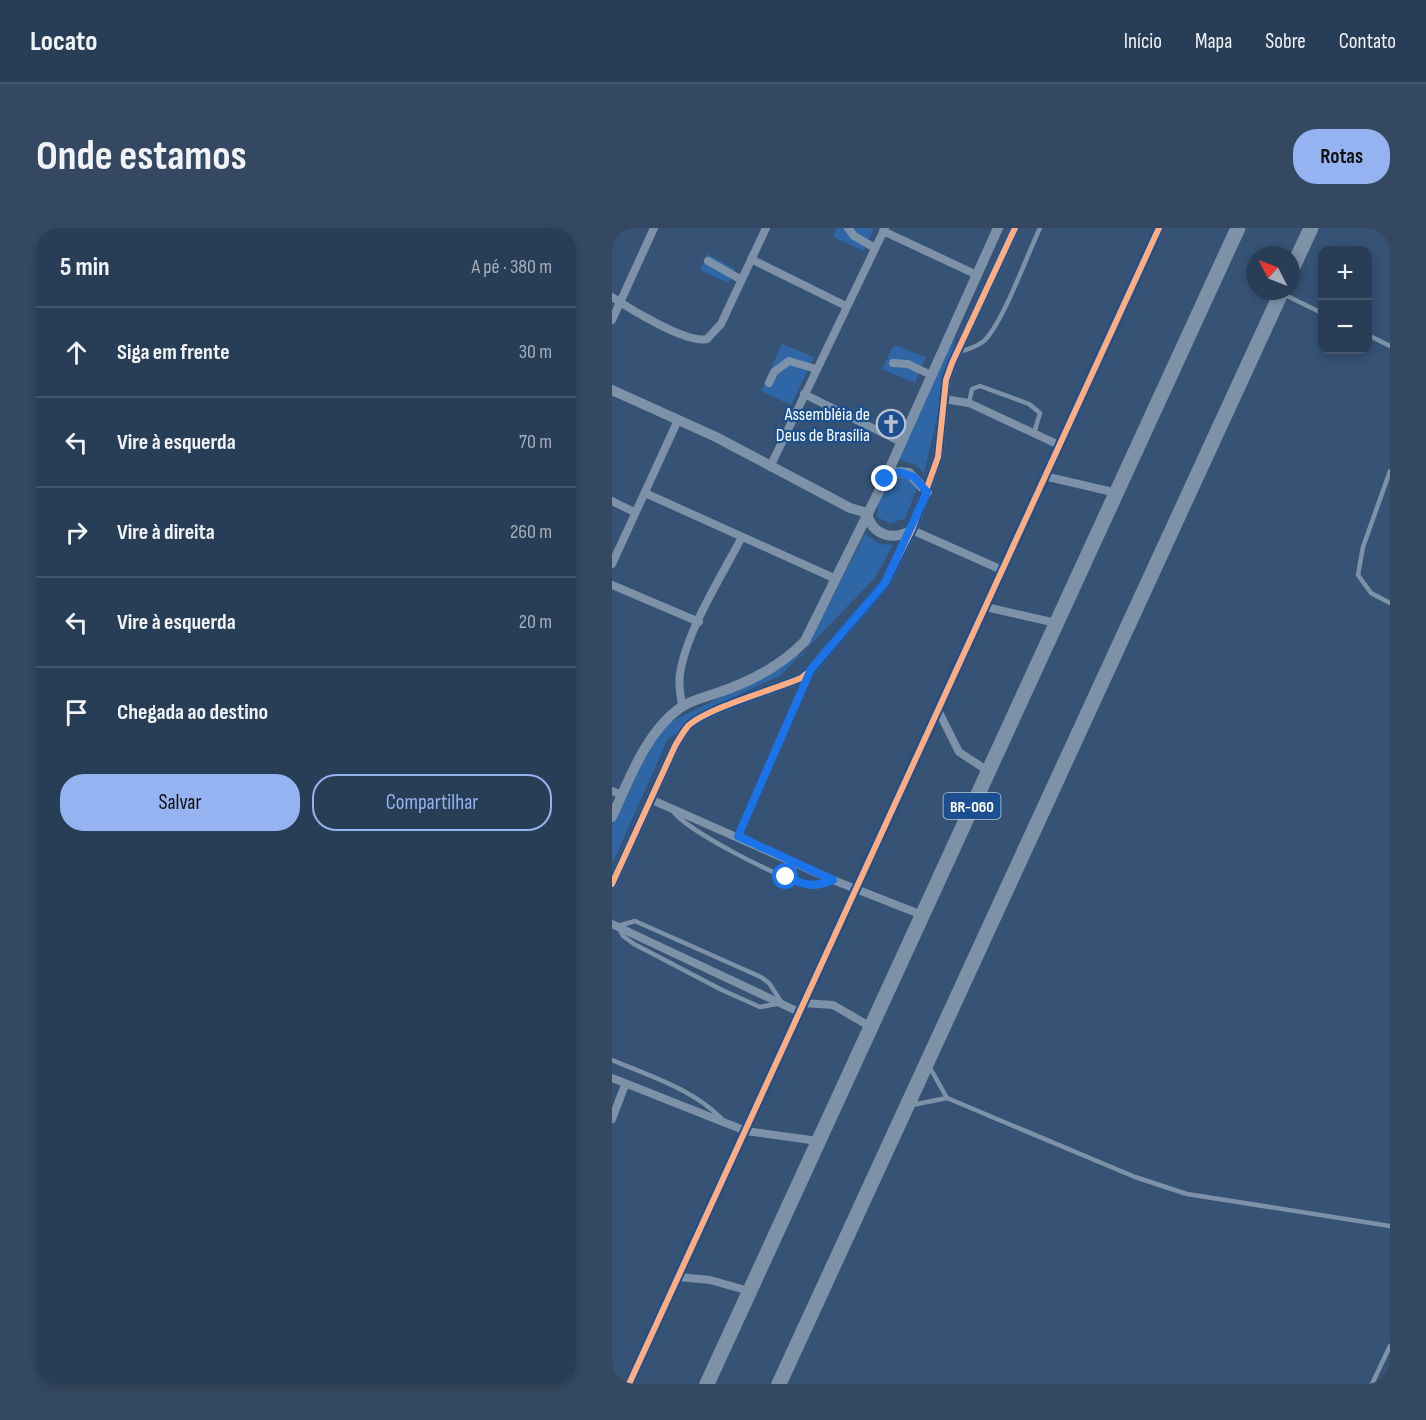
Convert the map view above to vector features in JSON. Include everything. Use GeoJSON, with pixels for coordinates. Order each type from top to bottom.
{"type":"FeatureCollection","features":[{"type":"Feature","properties":{"kind":"highway","name":"BR-060"},"geometry":{"type":"LineString","coordinates":[[707,1384],[1239,228]]}},
{"type":"Feature","properties":{"kind":"highway"},"geometry":{"type":"LineString","coordinates":[[1300,252],[1311,228]]}},
{"type":"Feature","properties":{"kind":"highway"},"geometry":{"type":"LineString","coordinates":[[779,1384],[1278,300]]}},
{"type":"Feature","properties":{"kind":"street"},"geometry":{"type":"LineString","coordinates":[[612,320],[654,228]]}},
{"type":"Feature","properties":{"kind":"street"},"geometry":{"type":"LineString","coordinates":[[612,297],[646,318],[701,340],[713,335],[722,324],[740,279],[766,228]]}},
{"type":"Feature","properties":{"kind":"street"},"geometry":{"type":"LineString","coordinates":[[848,228],[854,236],[875,248]]}},
{"type":"Feature","properties":{"kind":"street"},"geometry":{"type":"LineString","coordinates":[[612,817],[617,793],[661,725],[682,706],[754,678],[784,661],[805,641],[885,479],[998,228]]}},
{"type":"Feature","properties":{"kind":"street"},"geometry":{"type":"LineString","coordinates":[[612,884],[675,746],[689,726],[699,718],[783,685],[811,669],[885,583],[912,530],[938,457],[946,380],[1015,228]]}},
{"type":"Feature","properties":{"kind":"street"},"geometry":{"type":"LineString","coordinates":[[629,1384],[1159,228]]}},
{"type":"Feature","properties":{"kind":"street"},"geometry":{"type":"LineString","coordinates":[[770,467],[884,230],[977,275]]}},
{"type":"Feature","properties":{"kind":"street"},"geometry":{"type":"LineString","coordinates":[[751,259],[846,306]]}},
{"type":"Feature","properties":{"kind":"street"},"geometry":{"type":"LineString","coordinates":[[708,261],[740,279]]}},
{"type":"Feature","properties":{"kind":"street"},"geometry":{"type":"LineString","coordinates":[[769,383],[774,372],[785,362],[793,361],[816,369]]}},
{"type":"Feature","properties":{"kind":"street"},"geometry":{"type":"LineString","coordinates":[[893,363],[908,364],[931,375]]}},
{"type":"Feature","properties":{"kind":"street"},"geometry":{"type":"LineString","coordinates":[[612,390],[678,420],[850,508],[867,513],[874,529],[882,534],[902,536],[912,530]]}},
{"type":"Feature","properties":{"kind":"street"},"geometry":{"type":"LineString","coordinates":[[804,394],[901,442]]}},
{"type":"Feature","properties":{"kind":"street"},"geometry":{"type":"LineString","coordinates":[[944,399],[969,403],[1059,445]]}},
{"type":"Feature","properties":{"kind":"street"},"geometry":{"type":"LineString","coordinates":[[612,564],[678,420]]}},
{"type":"Feature","properties":{"kind":"street"},"geometry":{"type":"LineString","coordinates":[[885,479],[899,472],[909,473],[927,492]]}},
{"type":"Feature","properties":{"kind":"street"},"geometry":{"type":"LineString","coordinates":[[1044,476],[1117,493]]}},
{"type":"Feature","properties":{"kind":"street"},"geometry":{"type":"LineString","coordinates":[[645,493],[836,579]]}},
{"type":"Feature","properties":{"kind":"street"},"geometry":{"type":"LineString","coordinates":[[612,501],[634,512]]}},
{"type":"Feature","properties":{"kind":"street"},"geometry":{"type":"LineString","coordinates":[[912,530],[1002,570]]}},
{"type":"Feature","properties":{"kind":"street"},"geometry":{"type":"LineString","coordinates":[[682,706],[680,674],[699,622],[742,537]]}},
{"type":"Feature","properties":{"kind":"street"},"geometry":{"type":"LineString","coordinates":[[612,585],[699,622]]}},
{"type":"Feature","properties":{"kind":"street"},"geometry":{"type":"LineString","coordinates":[[986,607],[1056,623]]}},
{"type":"Feature","properties":{"kind":"street"},"geometry":{"type":"LineString","coordinates":[[938,710],[959,753],[988,771]]}},
{"type":"Feature","properties":{"kind":"street"},"geometry":{"type":"LineString","coordinates":[[650,799],[738,836],[855,890],[922,915]]}},
{"type":"Feature","properties":{"kind":"street"},"geometry":{"type":"LineString","coordinates":[[615,925],[799,1012]]}},
{"type":"Feature","properties":{"kind":"street"},"geometry":{"type":"LineString","coordinates":[[803,1002],[833,1005],[871,1027]]}},
{"type":"Feature","properties":{"kind":"street"},"geometry":{"type":"LineString","coordinates":[[612,1078],[746,1131],[818,1141]]}},
{"type":"Feature","properties":{"kind":"street"},"geometry":{"type":"LineString","coordinates":[[612,1119],[625,1085]]}},
{"type":"Feature","properties":{"kind":"street"},"geometry":{"type":"LineString","coordinates":[[679,1277],[710,1280],[749,1291]]}},
{"type":"Feature","properties":{"kind":"lane"},"geometry":{"type":"LineString","coordinates":[[958,352],[973,348],[986,339],[998,321],[1040,228]]}},
{"type":"Feature","properties":{"kind":"lane"},"geometry":{"type":"LineString","coordinates":[[1298,300],[1318,310]]}},
{"type":"Feature","properties":{"kind":"lane"},"geometry":{"type":"LineString","coordinates":[[1372,337],[1390,346]]}},
{"type":"Feature","properties":{"kind":"lane"},"geometry":{"type":"LineString","coordinates":[[969,403],[972,389],[980,386],[1029,404],[1040,412],[1034,433]]}},
{"type":"Feature","properties":{"kind":"lane"},"geometry":{"type":"LineString","coordinates":[[1390,471],[1363,548],[1358,575],[1371,593],[1390,603]]}},
{"type":"Feature","properties":{"kind":"lane"},"geometry":{"type":"LineString","coordinates":[[738,836],[811,669]]}},
{"type":"Feature","properties":{"kind":"lane"},"geometry":{"type":"LineString","coordinates":[[670,806],[678,818],[703,835],[786,877],[809,886],[822,885],[833,880]]}},
{"type":"Feature","properties":{"kind":"lane"},"geometry":{"type":"LineString","coordinates":[[627,922],[644,923],[703,950],[761,978],[782,1004],[760,1006],[722,990],[634,944],[623,936],[615,925],[627,922]]}},
{"type":"Feature","properties":{"kind":"lane"},"geometry":{"type":"LineString","coordinates":[[612,1060],[684,1091],[710,1106],[727,1124]]}},
{"type":"Feature","properties":{"kind":"lane"},"geometry":{"type":"LineString","coordinates":[[927,1063],[947,1098]]}},
{"type":"Feature","properties":{"kind":"lane"},"geometry":{"type":"LineString","coordinates":[[907,1107],[947,1098],[1135,1177],[1187,1194],[1390,1226]]}},
{"type":"Feature","properties":{"kind":"lane"},"geometry":{"type":"LineString","coordinates":[[1373,1384],[1390,1346]]}},
{"type":"Feature","properties":{"kind":"lane"},"geometry":{"type":"LineString","coordinates":[[1386,1384],[1390,1375]]}},
{"type":"Feature","properties":{"kind":"shaded area"},"geometry":{"type":"Polygon","coordinates":[[[837,228],[874,228],[864,251],[833,237],[837,228]]]}},
{"type":"Feature","properties":{"kind":"shaded area"},"geometry":{"type":"Polygon","coordinates":[[[707,254],[735,269],[728,283],[700,270],[707,254]]]}},
{"type":"Feature","properties":{"kind":"shaded area"},"geometry":{"type":"Polygon","coordinates":[[[958,325],[924,474],[916,465],[898,459],[958,325]]]}},
{"type":"Feature","properties":{"kind":"shaded area"},"geometry":{"type":"Polygon","coordinates":[[[782,344],[814,357],[791,405],[761,391],[782,344]]]}},
{"type":"Feature","properties":{"kind":"shaded area"},"geometry":{"type":"Polygon","coordinates":[[[894,345],[926,357],[915,383],[882,369],[894,345]]]}},
{"type":"Feature","properties":{"kind":"shaded area"},"geometry":{"type":"Polygon","coordinates":[[[903,476],[918,485],[905,519],[889,523],[877,517],[879,496],[890,479],[903,476]]]}},
{"type":"Feature","properties":{"kind":"shaded area"},"geometry":{"type":"Polygon","coordinates":[[[865,534],[880,544],[893,545],[875,578],[806,649],[865,534]]]}},
{"type":"Feature","properties":{"kind":"shaded area"},"geometry":{"type":"Polygon","coordinates":[[[797,655],[799,656],[780,676],[717,704],[668,739],[612,864],[612,826],[635,774],[662,726],[760,678],[797,655]]]}},
{"type":"Feature","properties":{"kind":"cycle path"},"geometry":{"type":"LineString","coordinates":[[612,884],[675,746],[688,726],[697,719],[725,706],[801,678],[811,670],[885,583],[912,530],[938,457],[946,380],[952,363],[1015,228]]}},
{"type":"Feature","properties":{"kind":"cycle path"},"geometry":{"type":"LineString","coordinates":[[629,1384],[1159,228]]}},
{"type":"Feature","properties":{"kind":"place","name":"Assembléia de Deus de Brasília"},"geometry":{"type":"Point","coordinates":[891,424]}},
{"type":"Feature","properties":{"kind":"route"},"geometry":{"type":"LineString","coordinates":[[786,877],[809,886],[822,885],[833,880],[738,836],[811,669],[885,583],[912,530],[927,492],[909,473],[899,472],[885,479]]}}]}
